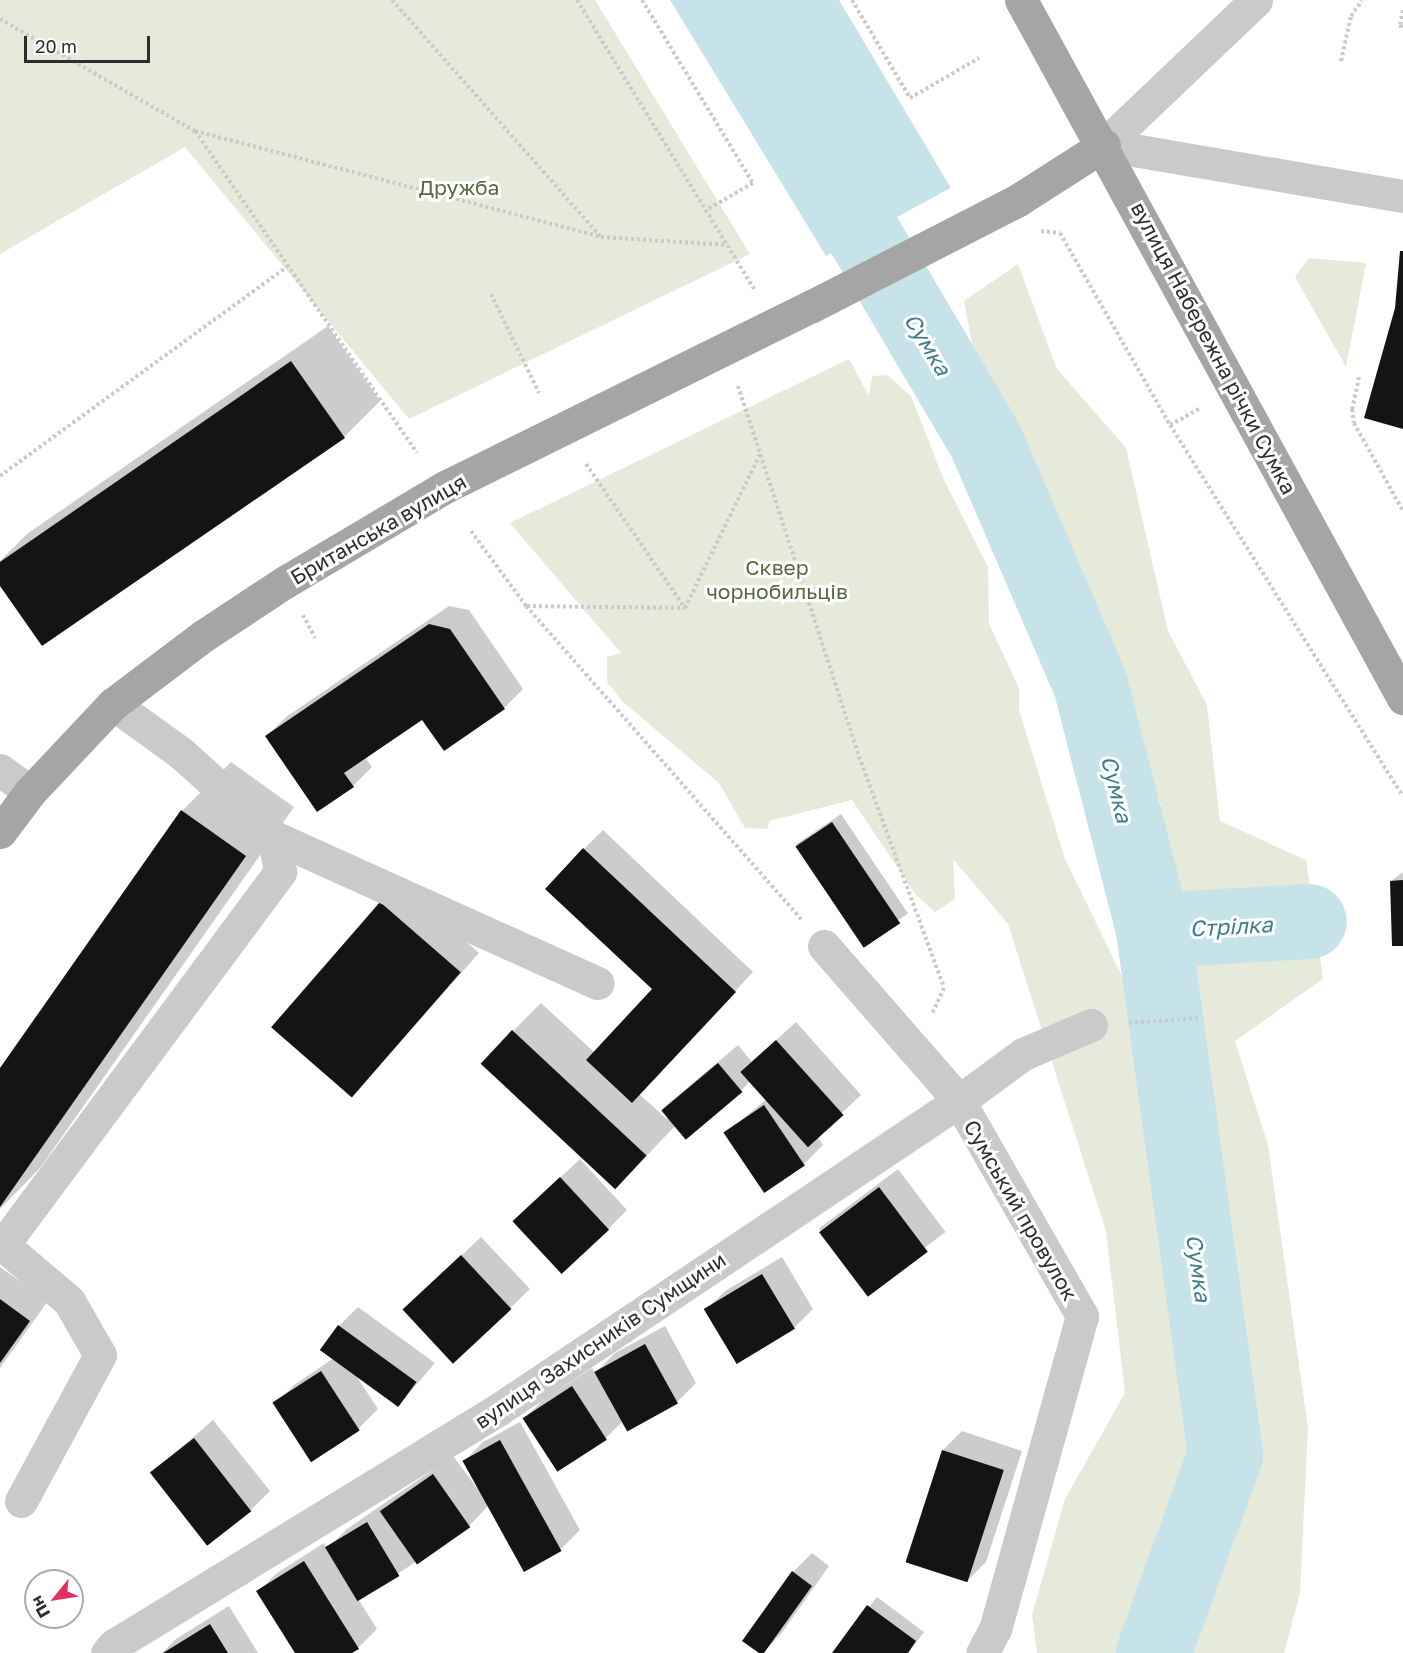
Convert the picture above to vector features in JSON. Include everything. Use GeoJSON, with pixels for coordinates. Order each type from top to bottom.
{"type":"FeatureCollection","features":[{"type":"Feature","properties":{"kind":"main road","name":"вулиця Набережна річки Сумка"},"geometry":{"type":"LineString","coordinates":[[1021,0],[1104,145],[1403,698]]}},
{"type":"Feature","properties":{"kind":"main road","name":"Британська вулиця"},"geometry":{"type":"LineString","coordinates":[[0,832],[30,792],[113,704],[203,636],[447,486],[812,306],[1018,200],[1104,145]]}},
{"type":"Feature","properties":{"kind":"street"},"geometry":{"type":"LineString","coordinates":[[1104,145],[1256,0]]}},
{"type":"Feature","properties":{"kind":"street"},"geometry":{"type":"LineString","coordinates":[[1104,145],[1403,196]]}},
{"type":"Feature","properties":{"kind":"street"},"geometry":{"type":"LineString","coordinates":[[113,704],[181,753],[274,837],[598,983]]}},
{"type":"Feature","properties":{"kind":"street"},"geometry":{"type":"LineString","coordinates":[[0,770],[30,792]]}},
{"type":"Feature","properties":{"kind":"street"},"geometry":{"type":"LineString","coordinates":[[21,1501],[100,1354],[69,1301],[2,1244],[280,872],[274,837]]}},
{"type":"Feature","properties":{"kind":"street","name":"Сумський провулок"},"geometry":{"type":"LineString","coordinates":[[824,946],[917,1049],[959,1101],[1082,1316],[995,1629],[982,1653]]}},
{"type":"Feature","properties":{"kind":"street","name":"вулиця Захисників Сумщини"},"geometry":{"type":"LineString","coordinates":[[107,1653],[114,1645],[499,1409],[959,1101],[1023,1054],[1091,1025]]}},
{"type":"Feature","properties":{"kind":"path"},"geometry":{"type":"LineString","coordinates":[[392,0],[601,237]]}},
{"type":"Feature","properties":{"kind":"path"},"geometry":{"type":"LineString","coordinates":[[577,0],[756,292]]}},
{"type":"Feature","properties":{"kind":"path"},"geometry":{"type":"LineString","coordinates":[[642,0],[753,183],[706,210]]}},
{"type":"Feature","properties":{"kind":"path"},"geometry":{"type":"LineString","coordinates":[[852,0],[910,98],[979,58]]}},
{"type":"Feature","properties":{"kind":"path"},"geometry":{"type":"LineString","coordinates":[[1341,61],[1351,16],[1362,0]]}},
{"type":"Feature","properties":{"kind":"path"},"geometry":{"type":"LineString","coordinates":[[1403,10],[1403,30]]}},
{"type":"Feature","properties":{"kind":"path"},"geometry":{"type":"LineString","coordinates":[[0,19],[195,131],[601,237],[728,245]]}},
{"type":"Feature","properties":{"kind":"path"},"geometry":{"type":"LineString","coordinates":[[195,131],[417,453]]}},
{"type":"Feature","properties":{"kind":"path"},"geometry":{"type":"LineString","coordinates":[[1034,230],[1060,233],[1170,425],[1403,796]]}},
{"type":"Feature","properties":{"kind":"path"},"geometry":{"type":"LineString","coordinates":[[0,476],[287,267]]}},
{"type":"Feature","properties":{"kind":"path"},"geometry":{"type":"LineString","coordinates":[[491,294],[539,393]]}},
{"type":"Feature","properties":{"kind":"path"},"geometry":{"type":"LineString","coordinates":[[1359,377],[1353,409],[1354,423],[1403,511]]}},
{"type":"Feature","properties":{"kind":"path"},"geometry":{"type":"LineString","coordinates":[[738,386],[762,452],[857,751],[944,988],[917,1049]]}},
{"type":"Feature","properties":{"kind":"path"},"geometry":{"type":"LineString","coordinates":[[686,608],[762,452]]}},
{"type":"Feature","properties":{"kind":"path"},"geometry":{"type":"LineString","coordinates":[[586,464],[686,608]]}},
{"type":"Feature","properties":{"kind":"path"},"geometry":{"type":"LineString","coordinates":[[471,531],[526,606],[824,946]]}},
{"type":"Feature","properties":{"kind":"path"},"geometry":{"type":"LineString","coordinates":[[526,606],[686,608]]}},
{"type":"Feature","properties":{"kind":"path"},"geometry":{"type":"LineString","coordinates":[[1091,1025],[1200,1018]]}},
{"type":"Feature","properties":{"kind":"green space","name":"Дружба"},"geometry":{"type":"Polygon","coordinates":[[[0,0],[595,0],[750,254],[409,419],[185,147],[0,254],[0,0]]]}},
{"type":"Feature","properties":{"kind":"green space"},"geometry":{"type":"Polygon","coordinates":[[[1309,258],[1366,263],[1346,367],[1295,277],[1309,258]]]}},
{"type":"Feature","properties":{"kind":"green space","name":"Сквер чорнобильців"},"geometry":{"type":"Polygon","coordinates":[[[1018,264],[1057,369],[1126,448],[1168,631],[1207,705],[1220,821],[1306,860],[1323,979],[1235,1041],[1268,1145],[1308,1428],[1300,1593],[1284,1653],[1037,1653],[1032,1615],[1065,1499],[1125,1393],[1106,1231],[1008,924],[953,859],[955,899],[935,912],[916,895],[852,800],[769,821],[768,829],[745,828],[719,783],[623,702],[607,682],[607,657],[621,653],[510,523],[849,359],[869,396],[872,376],[887,375],[911,396],[944,480],[988,567],[989,624],[1019,688],[1019,710],[1065,859],[1136,1005],[1145,907],[1128,860],[1161,804],[1101,685],[1096,621],[980,440],[978,375],[964,301],[1018,264]]]}},
{"type":"Feature","properties":{"kind":"water"},"geometry":{"type":"Polygon","coordinates":[[[670,0],[839,0],[951,188],[826,256],[670,0]]]}},
{"type":"Feature","properties":{"kind":"pier"},"geometry":{"type":"Polygon","coordinates":[[[954,186],[827,259],[823,258],[954,186]]]}},
{"type":"Feature","properties":{"kind":"building"},"geometry":{"type":"Polygon","coordinates":[[[1400,251],[1403,251],[1403,429],[1364,418],[1395,308],[1400,251]]]}},
{"type":"Feature","properties":{"kind":"building"},"geometry":{"type":"Polygon","coordinates":[[[291,361],[345,438],[42,646],[0,586],[0,562],[291,361]]]}},
{"type":"Feature","properties":{"kind":"building"},"geometry":{"type":"Polygon","coordinates":[[[429,624],[450,629],[505,709],[444,751],[422,720],[344,773],[354,787],[317,812],[265,736],[429,624]]]}},
{"type":"Feature","properties":{"kind":"building"},"geometry":{"type":"Polygon","coordinates":[[[181,810],[246,856],[0,1207],[0,1068],[181,810]]]}},
{"type":"Feature","properties":{"kind":"building"},"geometry":{"type":"Polygon","coordinates":[[[832,822],[900,923],[864,948],[796,847],[832,822]]]}},
{"type":"Feature","properties":{"kind":"building"},"geometry":{"type":"Polygon","coordinates":[[[583,848],[736,992],[632,1103],[586,1060],[652,989],[545,889],[583,848]]]}},
{"type":"Feature","properties":{"kind":"building"},"geometry":{"type":"Polygon","coordinates":[[[1403,880],[1403,946],[1392,946],[1390,881],[1403,880]]]}},
{"type":"Feature","properties":{"kind":"building"},"geometry":{"type":"Polygon","coordinates":[[[380,902],[461,972],[352,1097],[271,1027],[380,902]]]}},
{"type":"Feature","properties":{"kind":"building"},"geometry":{"type":"Polygon","coordinates":[[[512,1030],[647,1155],[615,1189],[481,1064],[512,1030]]]}},
{"type":"Feature","properties":{"kind":"building"},"geometry":{"type":"Polygon","coordinates":[[[776,1040],[844,1115],[808,1147],[740,1072],[776,1040]]]}},
{"type":"Feature","properties":{"kind":"building"},"geometry":{"type":"Polygon","coordinates":[[[718,1063],[742,1092],[686,1140],[661,1111],[718,1063]]]}},
{"type":"Feature","properties":{"kind":"building"},"geometry":{"type":"Polygon","coordinates":[[[764,1105],[805,1166],[764,1193],[723,1132],[764,1105]]]}},
{"type":"Feature","properties":{"kind":"building"},"geometry":{"type":"Polygon","coordinates":[[[560,1177],[609,1230],[562,1274],[512,1221],[560,1177]]]}},
{"type":"Feature","properties":{"kind":"building"},"geometry":{"type":"Polygon","coordinates":[[[879,1187],[928,1252],[868,1297],[819,1232],[879,1187]]]}},
{"type":"Feature","properties":{"kind":"building"},"geometry":{"type":"Polygon","coordinates":[[[461,1255],[511,1309],[453,1364],[402,1310],[461,1255]]]}},
{"type":"Feature","properties":{"kind":"building"},"geometry":{"type":"Polygon","coordinates":[[[762,1274],[795,1329],[737,1364],[704,1309],[762,1274]]]}},
{"type":"Feature","properties":{"kind":"building"},"geometry":{"type":"Polygon","coordinates":[[[0,1299],[30,1321],[0,1363],[0,1299]]]}},
{"type":"Feature","properties":{"kind":"building"},"geometry":{"type":"Polygon","coordinates":[[[338,1325],[416,1382],[398,1407],[320,1350],[338,1325]]]}},
{"type":"Feature","properties":{"kind":"building"},"geometry":{"type":"Polygon","coordinates":[[[645,1344],[678,1403],[627,1432],[594,1372],[645,1344]]]}},
{"type":"Feature","properties":{"kind":"building"},"geometry":{"type":"Polygon","coordinates":[[[321,1371],[360,1431],[311,1462],[272,1403],[321,1371]]]}},
{"type":"Feature","properties":{"kind":"building"},"geometry":{"type":"Polygon","coordinates":[[[572,1386],[607,1440],[557,1472],[523,1418],[572,1386]]]}},
{"type":"Feature","properties":{"kind":"building"},"geometry":{"type":"Polygon","coordinates":[[[194,1438],[251,1511],[207,1546],[150,1472],[194,1438]]]}},
{"type":"Feature","properties":{"kind":"building"},"geometry":{"type":"Polygon","coordinates":[[[500,1440],[562,1551],[524,1572],[462,1461],[500,1440]]]}},
{"type":"Feature","properties":{"kind":"building"},"geometry":{"type":"Polygon","coordinates":[[[942,1450],[1004,1470],[967,1582],[906,1562],[942,1450]]]}},
{"type":"Feature","properties":{"kind":"building"},"geometry":{"type":"Polygon","coordinates":[[[433,1474],[470,1527],[417,1565],[380,1511],[433,1474]]]}},
{"type":"Feature","properties":{"kind":"building"},"geometry":{"type":"Polygon","coordinates":[[[367,1522],[399,1576],[357,1601],[325,1547],[367,1522]]]}},
{"type":"Feature","properties":{"kind":"building"},"geometry":{"type":"Polygon","coordinates":[[[304,1561],[359,1649],[352,1653],[295,1653],[256,1591],[304,1561]]]}},
{"type":"Feature","properties":{"kind":"building"},"geometry":{"type":"Polygon","coordinates":[[[792,1571],[812,1586],[764,1653],[759,1653],[742,1641],[792,1571]]]}},
{"type":"Feature","properties":{"kind":"building"},"geometry":{"type":"Polygon","coordinates":[[[867,1605],[916,1641],[908,1653],[832,1653],[867,1605]]]}},
{"type":"Feature","properties":{"kind":"building"},"geometry":{"type":"Polygon","coordinates":[[[210,1624],[228,1653],[163,1653],[210,1624]]]}},
{"type":"Feature","properties":{"kind":"waterway","name":"Сумка"},"geometry":{"type":"LineString","coordinates":[[725,0],[985,440],[1090,684],[1153,930],[1225,1454],[1153,1653]]}},
{"type":"Feature","properties":{"kind":"waterway","name":"Стрілка"},"geometry":{"type":"LineString","coordinates":[[1153,930],[1309,921]]}}]}
